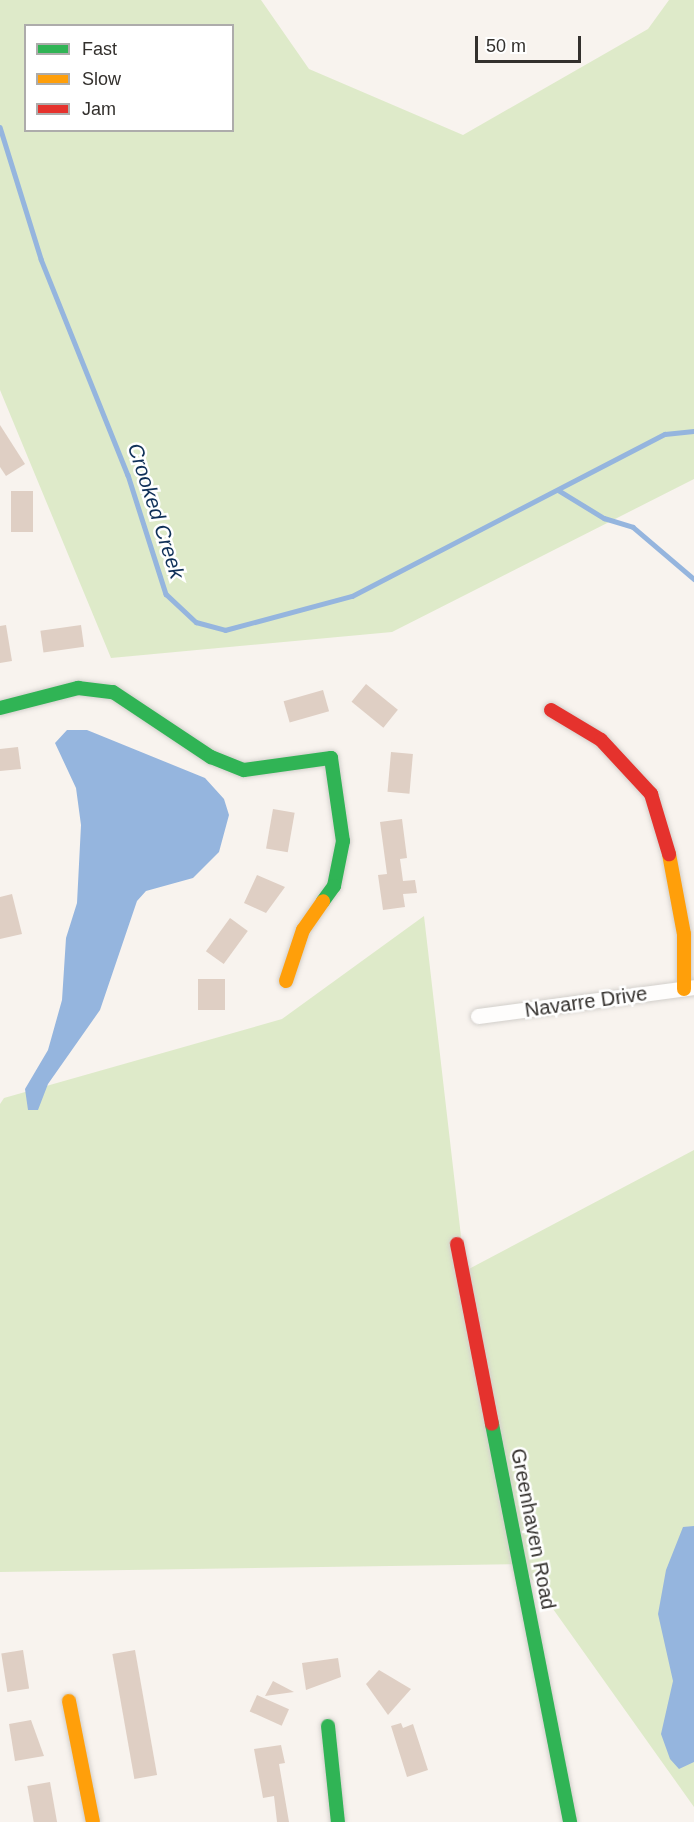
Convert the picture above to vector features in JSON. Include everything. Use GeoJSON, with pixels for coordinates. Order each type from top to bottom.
{"type":"FeatureCollection","features":[{"type":"Feature","properties":{"kind":"street"},"geometry":{"type":"LineString","coordinates":[[0,708],[78,688],[113,692],[211,757],[244,770],[331,758],[343,841],[334,886],[303,930],[286,981]]}},
{"type":"Feature","properties":{"kind":"street"},"geometry":{"type":"LineString","coordinates":[[551,710],[601,740],[651,794],[663,820],[684,933],[689,988]]}},
{"type":"Feature","properties":{"kind":"street","name":"Navarre Drive"},"geometry":{"type":"LineString","coordinates":[[478,1016],[689,988]]}},
{"type":"Feature","properties":{"kind":"street","name":"Greenhaven Road"},"geometry":{"type":"LineString","coordinates":[[457,1244],[570,1822]]}},
{"type":"Feature","properties":{"kind":"street"},"geometry":{"type":"LineString","coordinates":[[69,1701],[93,1822]]}},
{"type":"Feature","properties":{"kind":"street"},"geometry":{"type":"LineString","coordinates":[[328,1726],[338,1822]]}},
{"type":"Feature","properties":{"kind":"green space"},"geometry":{"type":"Polygon","coordinates":[[[0,0],[261,0],[309,69],[463,135],[648,29],[669,0],[694,0],[694,479],[392,632],[111,658],[0,390],[0,0]]]}},
{"type":"Feature","properties":{"kind":"green space"},"geometry":{"type":"Polygon","coordinates":[[[424,916],[465,1271],[694,1150],[694,1807],[521,1564],[0,1572],[0,1104],[4,1098],[282,1019],[424,916]]]}},
{"type":"Feature","properties":{"kind":"water"},"geometry":{"type":"Polygon","coordinates":[[[67,730],[87,730],[205,778],[224,799],[229,815],[219,852],[193,878],[146,891],[137,901],[100,1010],[48,1084],[38,1110],[28,1110],[25,1089],[48,1050],[62,1000],[66,938],[77,903],[81,825],[76,788],[55,743],[67,730]]]}},
{"type":"Feature","properties":{"kind":"water"},"geometry":{"type":"Polygon","coordinates":[[[694,1526],[694,1762],[679,1769],[670,1759],[661,1734],[673,1681],[658,1614],[666,1570],[683,1527],[694,1526]]]}},
{"type":"Feature","properties":{"kind":"building"},"geometry":{"type":"Polygon","coordinates":[[[0,425],[25,464],[6,476],[0,467],[0,425]]]}},
{"type":"Feature","properties":{"kind":"building"},"geometry":{"type":"Polygon","coordinates":[[[11,491],[33,491],[33,532],[11,532],[11,491]]]}},
{"type":"Feature","properties":{"kind":"building"},"geometry":{"type":"Polygon","coordinates":[[[6,625],[12,661],[0,663],[0,626],[6,625]]]}},
{"type":"Feature","properties":{"kind":"building"},"geometry":{"type":"Polygon","coordinates":[[[81,625],[84,647],[43,652],[40,631],[81,625]]]}},
{"type":"Feature","properties":{"kind":"building"},"geometry":{"type":"Polygon","coordinates":[[[366,684],[398,710],[383,728],[352,702],[366,684]]]}},
{"type":"Feature","properties":{"kind":"building"},"geometry":{"type":"Polygon","coordinates":[[[323,690],[329,711],[290,722],[284,701],[323,690]]]}},
{"type":"Feature","properties":{"kind":"building"},"geometry":{"type":"Polygon","coordinates":[[[18,747],[21,769],[0,771],[0,749],[18,747]]]}},
{"type":"Feature","properties":{"kind":"building"},"geometry":{"type":"Polygon","coordinates":[[[391,752],[413,754],[409,794],[388,792],[391,752]]]}},
{"type":"Feature","properties":{"kind":"building"},"geometry":{"type":"Polygon","coordinates":[[[273,809],[295,813],[288,852],[266,848],[273,809]]]}},
{"type":"Feature","properties":{"kind":"building"},"geometry":{"type":"Polygon","coordinates":[[[402,819],[407,858],[400,859],[403,881],[415,880],[417,893],[403,894],[405,907],[383,910],[378,875],[387,874],[380,822],[402,819]]]}},
{"type":"Feature","properties":{"kind":"building"},"geometry":{"type":"Polygon","coordinates":[[[257,875],[285,887],[266,913],[244,903],[257,875]]]}},
{"type":"Feature","properties":{"kind":"building"},"geometry":{"type":"Polygon","coordinates":[[[12,894],[22,934],[0,939],[0,897],[12,894]]]}},
{"type":"Feature","properties":{"kind":"building"},"geometry":{"type":"Polygon","coordinates":[[[230,918],[248,931],[224,964],[206,951],[230,918]]]}},
{"type":"Feature","properties":{"kind":"building"},"geometry":{"type":"Polygon","coordinates":[[[198,979],[225,979],[225,1010],[198,1010],[198,979]]]}},
{"type":"Feature","properties":{"kind":"building"},"geometry":{"type":"Polygon","coordinates":[[[23,1650],[29,1689],[7,1692],[1,1653],[23,1650]]]}},
{"type":"Feature","properties":{"kind":"building"},"geometry":{"type":"Polygon","coordinates":[[[135,1650],[157,1775],[134,1779],[112,1654],[135,1650]]]}},
{"type":"Feature","properties":{"kind":"building"},"geometry":{"type":"Polygon","coordinates":[[[338,1658],[341,1677],[306,1690],[302,1663],[338,1658]]]}},
{"type":"Feature","properties":{"kind":"building"},"geometry":{"type":"Polygon","coordinates":[[[379,1670],[411,1689],[388,1715],[366,1684],[379,1670]]]}},
{"type":"Feature","properties":{"kind":"building"},"geometry":{"type":"Polygon","coordinates":[[[273,1681],[294,1692],[265,1696],[273,1681]]]}},
{"type":"Feature","properties":{"kind":"building"},"geometry":{"type":"Polygon","coordinates":[[[257,1695],[289,1709],[282,1726],[250,1711],[257,1695]]]}},
{"type":"Feature","properties":{"kind":"building"},"geometry":{"type":"Polygon","coordinates":[[[31,1720],[44,1756],[15,1761],[9,1724],[31,1720]]]}},
{"type":"Feature","properties":{"kind":"building"},"geometry":{"type":"Polygon","coordinates":[[[401,1723],[403,1728],[413,1724],[428,1770],[407,1777],[391,1726],[401,1723]]]}},
{"type":"Feature","properties":{"kind":"building"},"geometry":{"type":"Polygon","coordinates":[[[281,1745],[285,1763],[279,1764],[289,1822],[277,1822],[274,1796],[263,1798],[254,1749],[281,1745]]]}},
{"type":"Feature","properties":{"kind":"building"},"geometry":{"type":"Polygon","coordinates":[[[50,1782],[57,1822],[34,1822],[27,1786],[50,1782]]]}},
{"type":"Feature","properties":{"kind":"waterway","name":"Crooked Creek"},"geometry":{"type":"LineString","coordinates":[[0,127],[41,259],[128,475],[166,594],[196,622],[225,630],[352,596],[665,434],[694,431]]}},
{"type":"Feature","properties":{"kind":"waterway"},"geometry":{"type":"LineString","coordinates":[[558,490],[604,518],[633,527],[694,579]]}},
{"type":"Feature","properties":{"kind":"traffic: fast"},"geometry":{"type":"LineString","coordinates":[[0,708],[78,688],[113,692],[211,757],[244,770],[331,758],[343,841],[334,886],[323,901]]}},
{"type":"Feature","properties":{"kind":"traffic: fast"},"geometry":{"type":"LineString","coordinates":[[492,1424],[570,1822]]}},
{"type":"Feature","properties":{"kind":"traffic: fast"},"geometry":{"type":"LineString","coordinates":[[328,1726],[338,1822]]}},
{"type":"Feature","properties":{"kind":"traffic: slow"},"geometry":{"type":"LineString","coordinates":[[669,854],[684,934],[684,989]]}},
{"type":"Feature","properties":{"kind":"traffic: slow"},"geometry":{"type":"LineString","coordinates":[[286,981],[303,930],[323,901]]}},
{"type":"Feature","properties":{"kind":"traffic: slow"},"geometry":{"type":"LineString","coordinates":[[69,1701],[93,1822]]}},
{"type":"Feature","properties":{"kind":"traffic: jam"},"geometry":{"type":"LineString","coordinates":[[551,710],[601,740],[651,794],[669,854]]}},
{"type":"Feature","properties":{"kind":"traffic: jam"},"geometry":{"type":"LineString","coordinates":[[457,1244],[492,1424]]}}]}
